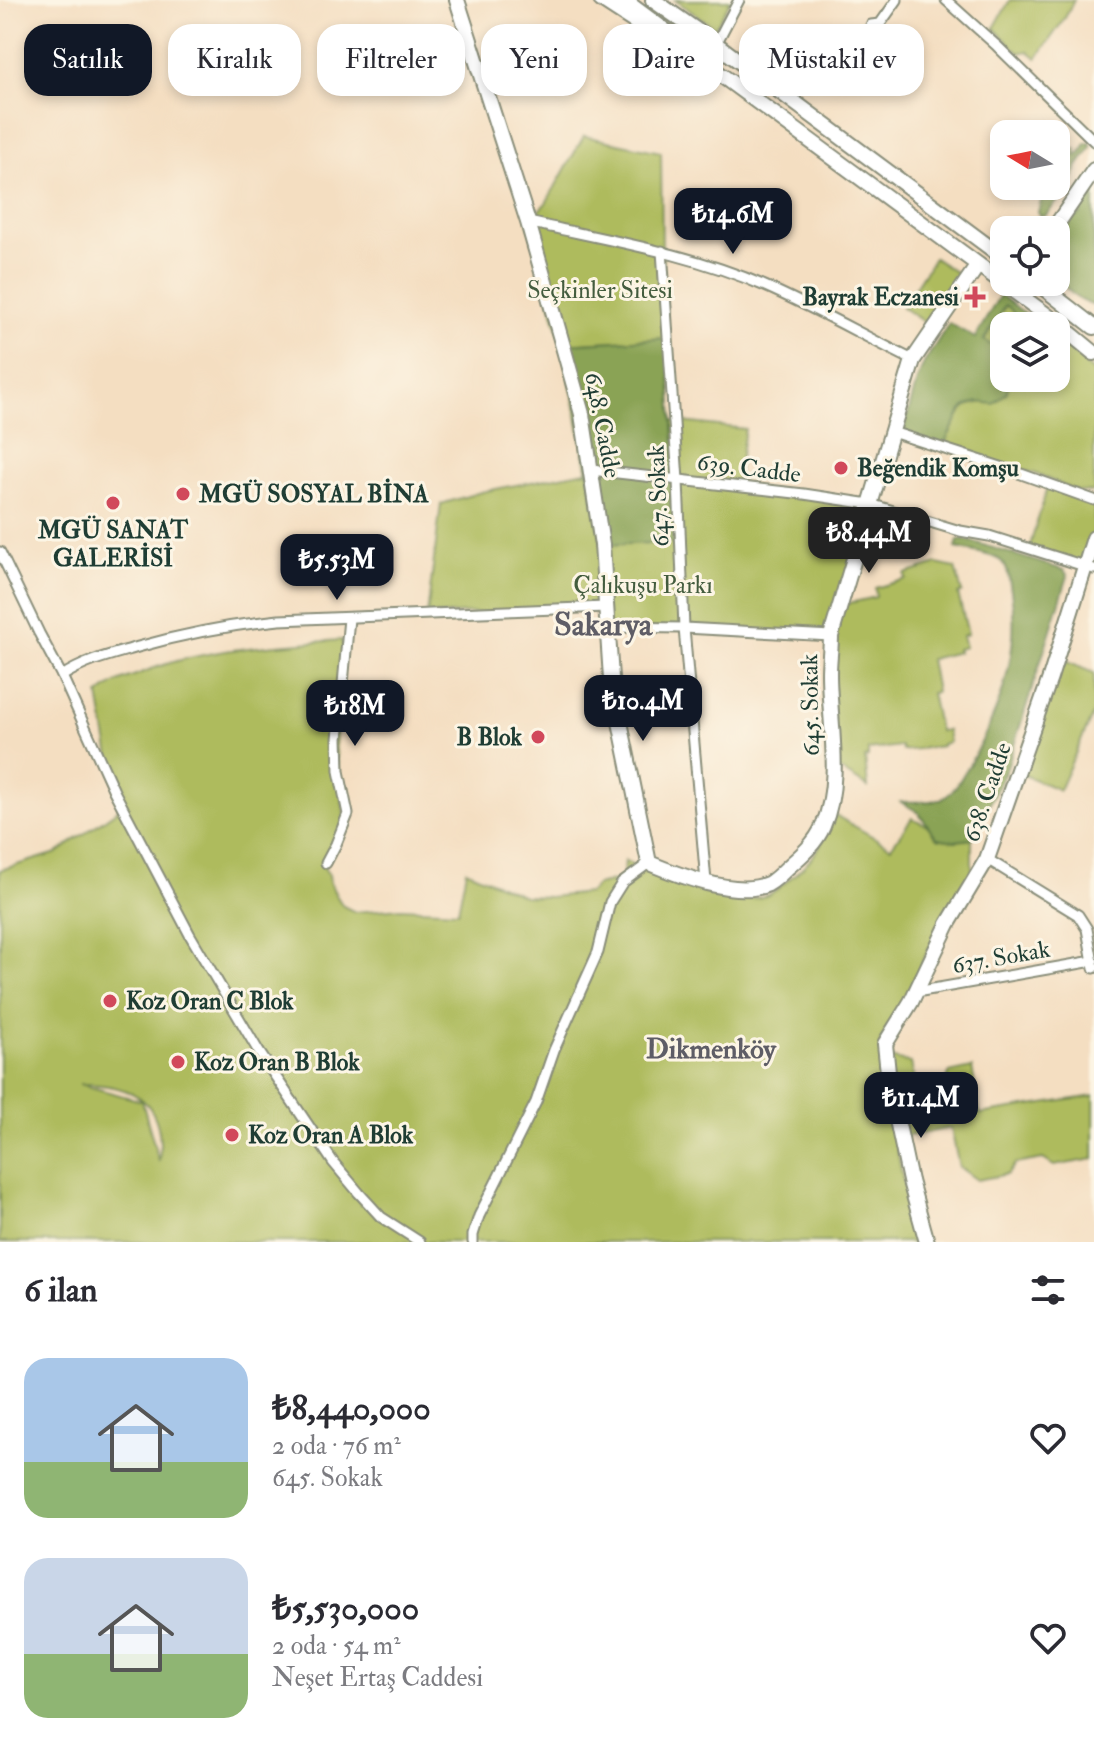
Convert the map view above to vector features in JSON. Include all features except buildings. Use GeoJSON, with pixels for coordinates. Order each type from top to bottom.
{"type":"FeatureCollection","features":[{"type":"Feature","properties":{"kind":"street"},"geometry":{"type":"LineString","coordinates":[[601,0],[638,24]]}},
{"type":"Feature","properties":{"kind":"street"},"geometry":{"type":"LineString","coordinates":[[624,0],[655,24]]}},
{"type":"Feature","properties":{"kind":"street"},"geometry":{"type":"LineString","coordinates":[[653,0],[687,24]]}},
{"type":"Feature","properties":{"kind":"street"},"geometry":{"type":"LineString","coordinates":[[723,31],[739,0]]}},
{"type":"Feature","properties":{"kind":"street"},"geometry":{"type":"LineString","coordinates":[[880,24],[897,0]]}},
{"type":"Feature","properties":{"kind":"street"},"geometry":{"type":"LineString","coordinates":[[946,0],[1094,141]]}},
{"type":"Feature","properties":{"kind":"street","name":"648. Cadde"},"geometry":{"type":"LineString","coordinates":[[458,2],[528,222],[582,414],[602,545],[611,678],[649,863]]}},
{"type":"Feature","properties":{"kind":"street"},"geometry":{"type":"LineString","coordinates":[[723,49],[990,248]]}},
{"type":"Feature","properties":{"kind":"street"},"geometry":{"type":"LineString","coordinates":[[723,76],[1094,353]]}},
{"type":"Feature","properties":{"kind":"street"},"geometry":{"type":"LineString","coordinates":[[1063,216],[1094,170]]}},
{"type":"Feature","properties":{"kind":"street"},"geometry":{"type":"LineString","coordinates":[[528,222],[662,251],[732,274],[765,286],[913,360]]}},
{"type":"Feature","properties":{"kind":"street","name":"647. Sokak"},"geometry":{"type":"LineString","coordinates":[[662,251],[678,480],[684,628],[706,882]]}},
{"type":"Feature","properties":{"kind":"street","name":"645. Sokak"},"geometry":{"type":"LineString","coordinates":[[649,863],[706,882],[739,888],[769,884],[811,846],[823,828],[832,789],[831,636],[913,360],[978,265]]}},
{"type":"Feature","properties":{"kind":"street"},"geometry":{"type":"LineString","coordinates":[[1054,296],[1094,327]]}},
{"type":"Feature","properties":{"kind":"street"},"geometry":{"type":"LineString","coordinates":[[892,432],[1094,500]]}},
{"type":"Feature","properties":{"kind":"street","name":"639. Cadde"},"geometry":{"type":"LineString","coordinates":[[591,470],[870,504],[960,531],[989,536],[1090,568]]}},
{"type":"Feature","properties":{"kind":"street","name":"638. Cadde"},"geometry":{"type":"LineString","coordinates":[[927,1242],[910,1181],[889,1082],[885,1044],[916,992],[948,924],[987,859],[1090,568],[1094,538]]}},
{"type":"Feature","properties":{"kind":"street"},"geometry":{"type":"LineString","coordinates":[[0,552],[62,676],[114,791],[190,935],[259,1052],[333,1162],[359,1193],[381,1217],[420,1242]]}},
{"type":"Feature","properties":{"kind":"street"},"geometry":{"type":"LineString","coordinates":[[62,676],[80,664],[110,654],[198,632],[279,620],[606,607]]}},
{"type":"Feature","properties":{"kind":"street"},"geometry":{"type":"LineString","coordinates":[[326,863],[348,814],[339,771],[338,739],[349,618]]}},
{"type":"Feature","properties":{"kind":"street"},"geometry":{"type":"LineString","coordinates":[[607,627],[831,636]]}},
{"type":"Feature","properties":{"kind":"street"},"geometry":{"type":"LineString","coordinates":[[987,859],[1078,915],[1087,929],[1093,964]]}},
{"type":"Feature","properties":{"kind":"street"},"geometry":{"type":"LineString","coordinates":[[471,1240],[479,1216],[536,1102],[554,1050],[598,952],[610,902],[622,883],[649,863]]}},
{"type":"Feature","properties":{"kind":"street","name":"637. Sokak"},"geometry":{"type":"LineString","coordinates":[[916,992],[1093,964]]}},
{"type":"Feature","properties":{"kind":"green space"},"geometry":{"type":"Polygon","coordinates":[[[675,0],[731,0],[717,24],[709,24],[675,0]]]}},
{"type":"Feature","properties":{"kind":"green space"},"geometry":{"type":"Polygon","coordinates":[[[1010,0],[1074,0],[1037,58],[1028,51],[1019,53],[994,28],[1010,0]]]}},
{"type":"Feature","properties":{"kind":"green space","name":"Seçkinler Sitesi"},"geometry":{"type":"Polygon","coordinates":[[[584,136],[661,152],[662,251],[668,338],[562,344],[528,222],[546,203],[584,136]]]}},
{"type":"Feature","properties":{"kind":"green space"},"geometry":{"type":"Polygon","coordinates":[[[1086,143],[1091,143],[1091,148],[1070,181],[1070,148],[1076,149],[1076,156],[1086,143]]]}},
{"type":"Feature","properties":{"kind":"green space"},"geometry":{"type":"Polygon","coordinates":[[[1094,193],[1094,306],[1070,291],[1070,223],[1081,214],[1081,209],[1094,193]]]}},
{"type":"Feature","properties":{"kind":"green space"},"geometry":{"type":"Polygon","coordinates":[[[1041,200],[1059,200],[1045,216],[1040,216],[1041,200]]]}},
{"type":"Feature","properties":{"kind":"green space"},"geometry":{"type":"Polygon","coordinates":[[[934,258],[961,276],[928,325],[902,307],[934,258]]]}},
{"type":"Feature","properties":{"kind":"green space"},"geometry":{"type":"Polygon","coordinates":[[[1001,296],[1023,312],[1013,312],[1005,305],[1001,312],[990,312],[1001,296]]]}},
{"type":"Feature","properties":{"kind":"green space"},"geometry":{"type":"Polygon","coordinates":[[[990,312],[990,330],[984,340],[990,344],[990,392],[1007,392],[994,404],[978,402],[966,406],[943,446],[903,433],[924,363],[949,323],[975,338],[990,312]]]}},
{"type":"Feature","properties":{"kind":"green space"},"geometry":{"type":"Polygon","coordinates":[[[990,331],[990,347],[984,341],[990,331]]]}},
{"type":"Feature","properties":{"kind":"green space"},"geometry":{"type":"Polygon","coordinates":[[[668,338],[680,542],[602,545],[563,344],[668,338]]]}},
{"type":"Feature","properties":{"kind":"green space"},"geometry":{"type":"Polygon","coordinates":[[[1070,350],[1094,372],[1094,492],[1078,492],[1034,473],[943,446],[966,406],[983,402],[997,392],[1070,392],[1070,350]]]}},
{"type":"Feature","properties":{"kind":"green space","name":"Çalıkuşu Parkı"},"geometry":{"type":"Polygon","coordinates":[[[673,421],[745,429],[736,486],[870,504],[841,605],[876,597],[875,588],[906,579],[905,574],[937,564],[955,568],[968,634],[962,636],[965,647],[957,649],[958,652],[930,659],[936,692],[931,693],[939,731],[947,730],[949,742],[942,746],[902,751],[901,746],[868,750],[868,757],[865,758],[868,787],[842,771],[833,771],[831,636],[607,627],[606,608],[427,615],[441,504],[481,492],[591,470],[673,421]]]}},
{"type":"Feature","properties":{"kind":"green space"},"geometry":{"type":"Polygon","coordinates":[[[1048,485],[1094,500],[1094,538],[1087,566],[1029,549],[1048,485]]]}},
{"type":"Feature","properties":{"kind":"green space"},"geometry":{"type":"Polygon","coordinates":[[[964,539],[1064,570],[1068,576],[1006,770],[972,839],[955,841],[937,838],[918,812],[901,802],[939,800],[955,788],[990,724],[1005,681],[1013,637],[1007,572],[1002,562],[993,557],[956,548],[958,540],[964,539]]]}},
{"type":"Feature","properties":{"kind":"green space"},"geometry":{"type":"Polygon","coordinates":[[[342,640],[343,663],[335,745],[345,819],[324,868],[343,906],[355,912],[401,908],[458,911],[466,870],[524,896],[589,893],[597,885],[623,876],[625,861],[695,890],[752,899],[775,891],[808,862],[822,841],[833,814],[891,847],[912,818],[927,825],[937,838],[955,841],[972,839],[972,872],[880,1042],[894,1134],[918,1242],[0,1242],[0,870],[57,853],[119,809],[99,695],[116,683],[160,666],[211,653],[342,640]],[[80,1084],[142,1101],[159,1162],[160,1141],[152,1111],[143,1100],[131,1093],[100,1085],[80,1084]]]}},
{"type":"Feature","properties":{"kind":"green space"},"geometry":{"type":"Polygon","coordinates":[[[1057,658],[1094,673],[1094,712],[1059,790],[1019,773],[1057,658]]]}},
{"type":"Feature","properties":{"kind":"green space"},"geometry":{"type":"Polygon","coordinates":[[[885,1057],[911,1063],[917,1094],[944,1094],[949,1073],[972,1068],[980,1114],[1094,1096],[1094,1159],[1054,1166],[1043,1159],[1015,1164],[1008,1174],[977,1180],[959,1167],[951,1128],[901,1137],[885,1057]]]}},
{"type":"Feature","properties":{"kind":"place","name":"Bayrak Eczanesi"},"geometry":{"type":"Point","coordinates":[975,297]}},
{"type":"Feature","properties":{"kind":"place","name":"Beğendik Komşu"},"geometry":{"type":"Point","coordinates":[841,468]}},
{"type":"Feature","properties":{"kind":"place","name":"MGÜ SOSYAL BİNA"},"geometry":{"type":"Point","coordinates":[183,494]}},
{"type":"Feature","properties":{"kind":"place","name":"MGÜ SANAT GALERİSİ"},"geometry":{"type":"Point","coordinates":[113,503]}},
{"type":"Feature","properties":{"kind":"place","name":"B Blok"},"geometry":{"type":"Point","coordinates":[538,737]}},
{"type":"Feature","properties":{"kind":"place","name":"Koz Oran C Blok"},"geometry":{"type":"Point","coordinates":[110,1001]}},
{"type":"Feature","properties":{"kind":"place","name":"Koz Oran B Blok"},"geometry":{"type":"Point","coordinates":[178,1062]}},
{"type":"Feature","properties":{"kind":"place","name":"Koz Oran A Blok"},"geometry":{"type":"Point","coordinates":[232,1135]}},
{"type":"Feature","properties":{"kind":"district","name":"Sakarya"},"geometry":{"type":"Point","coordinates":[603,624]}},
{"type":"Feature","properties":{"kind":"district","name":"Dikmenköy"},"geometry":{"type":"Point","coordinates":[711,1048]}}]}
